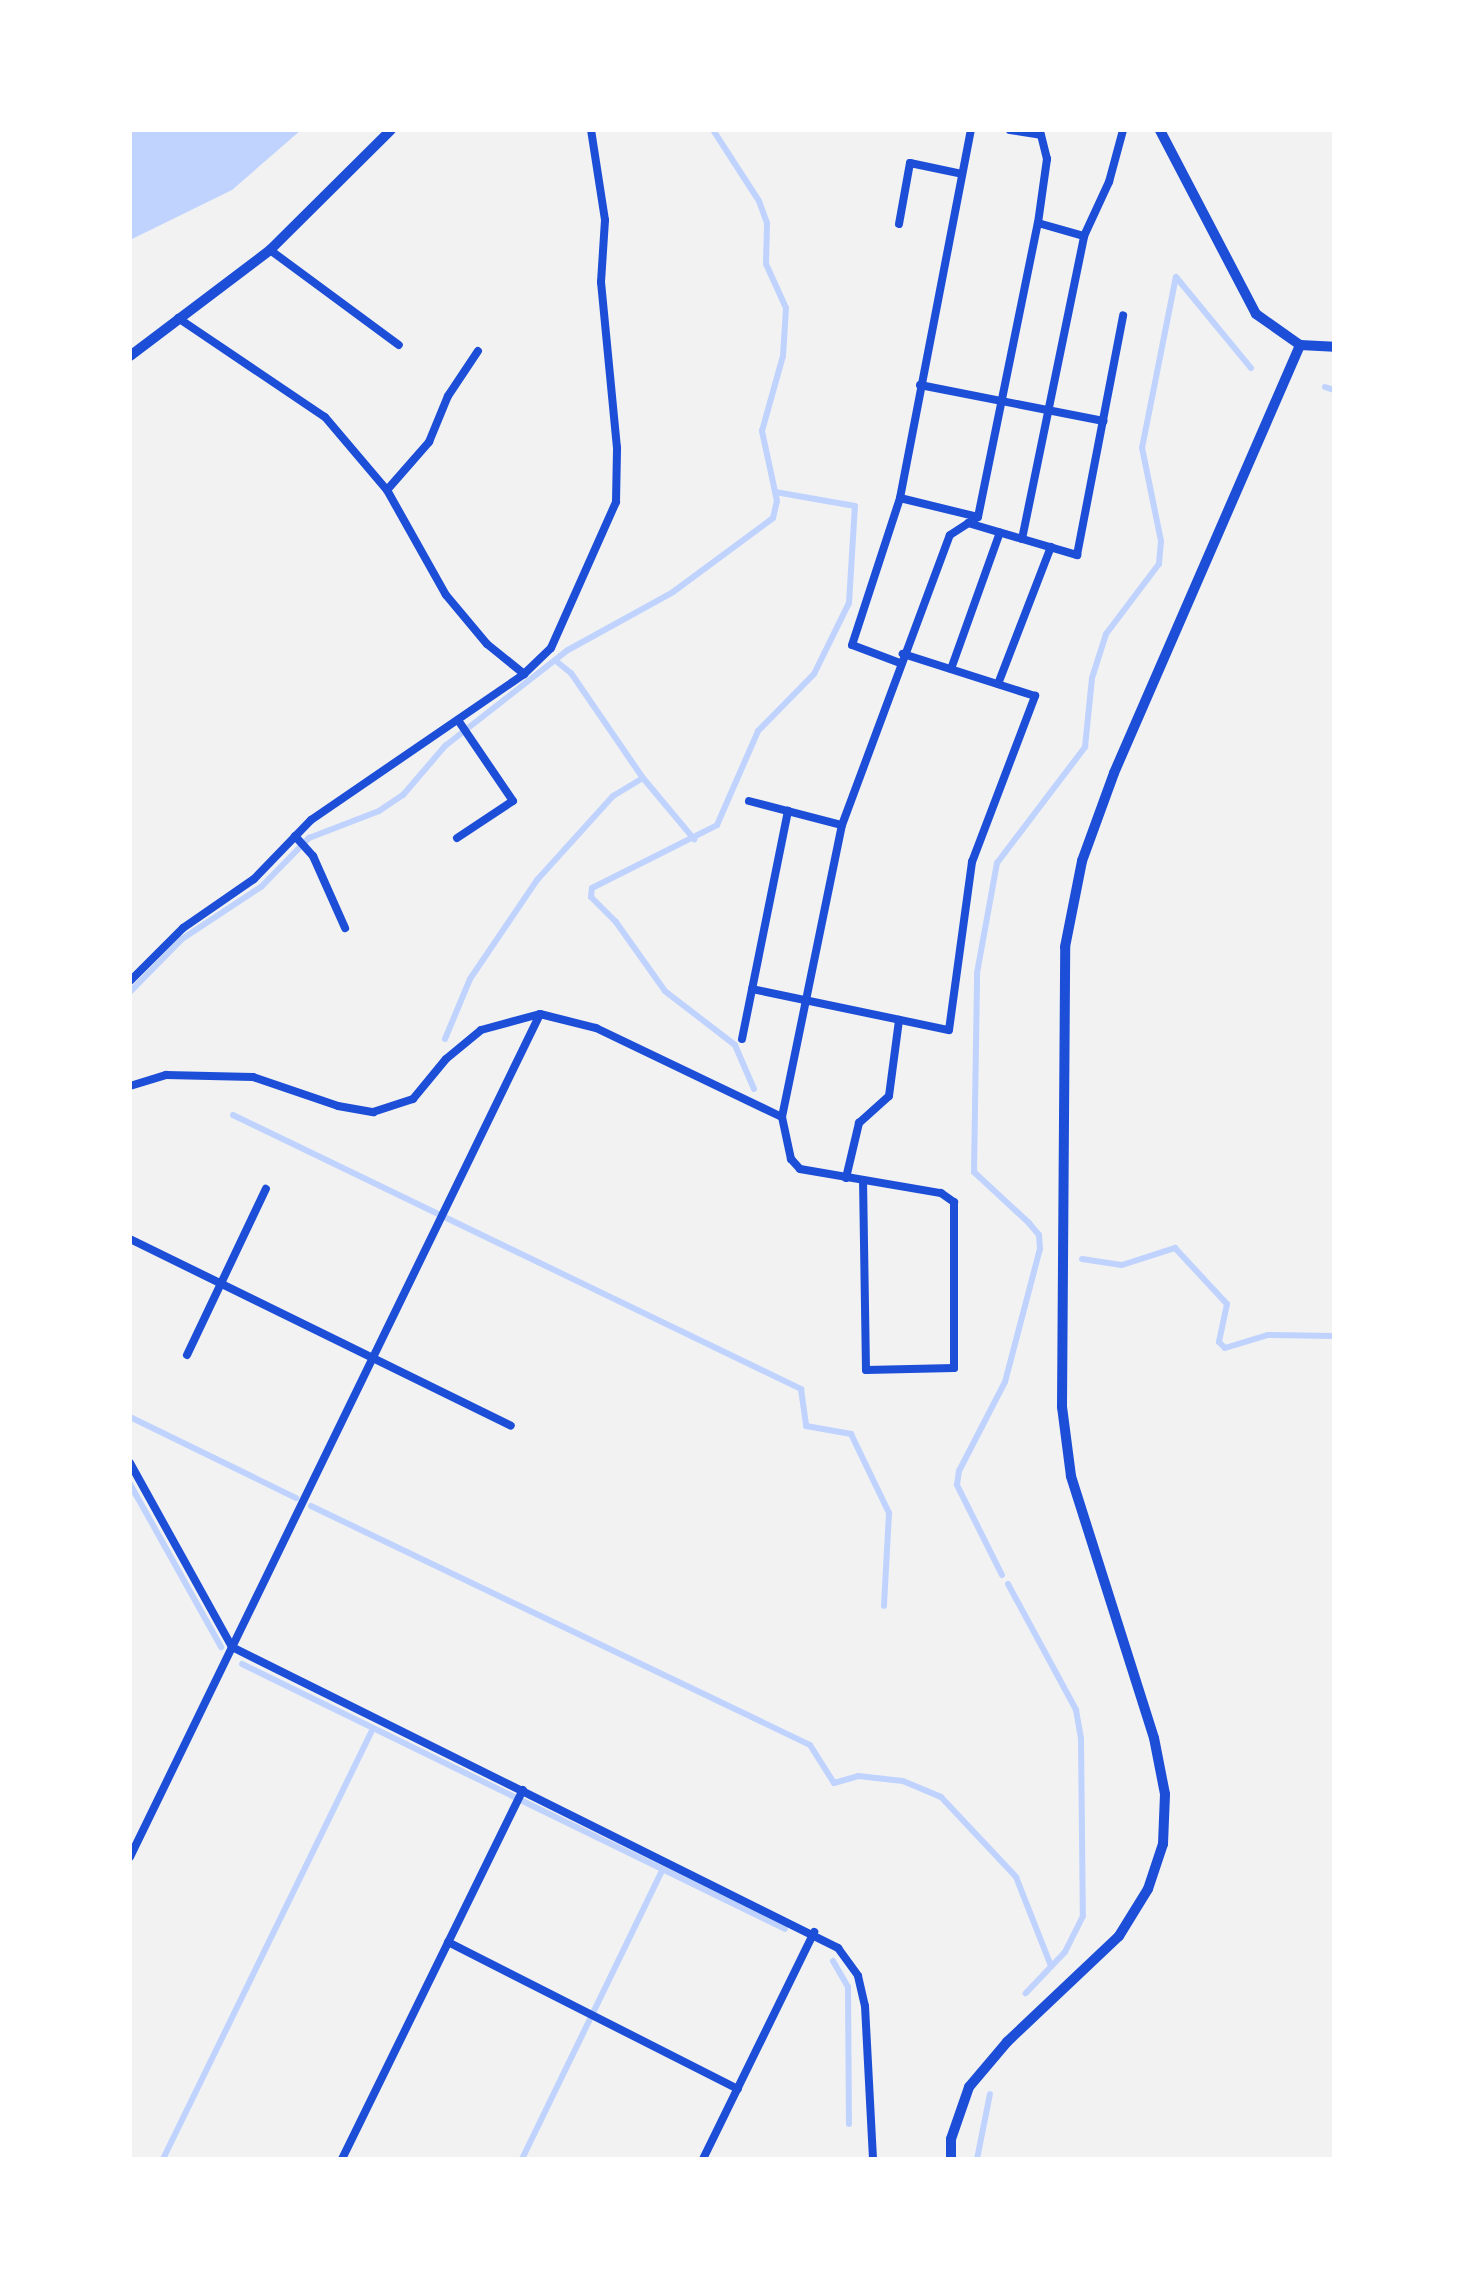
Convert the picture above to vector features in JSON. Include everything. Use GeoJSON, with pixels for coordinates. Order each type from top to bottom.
{"type":"FeatureCollection","features":[{"type":"Feature","properties":{"kind":"street"},"geometry":{"type":"LineString","coordinates":[[130,356],[270,250],[391,130]]}},
{"type":"Feature","properties":{"kind":"street"},"geometry":{"type":"LineString","coordinates":[[130,981],[183,928],[254,879],[295,836],[524,674],[551,648],[616,502],[617,448],[601,282],[605,220],[591,130]]}},
{"type":"Feature","properties":{"kind":"street"},"geometry":{"type":"LineString","coordinates":[[752,989],[949,1030],[972,862],[1035,696],[951,669],[852,645],[900,498],[971,130]]}},
{"type":"Feature","properties":{"kind":"street"},"geometry":{"type":"LineString","coordinates":[[863,1181],[866,1370],[954,1368],[954,1202],[941,1193],[800,1169],[791,1159],[782,1117],[842,825],[950,535],[978,517],[1038,223],[1047,159],[1040,132],[1010,130]]}},
{"type":"Feature","properties":{"kind":"street"},"geometry":{"type":"LineString","coordinates":[[1022,539],[1084,236],[1109,182],[1123,130]]}},
{"type":"Feature","properties":{"kind":"street"},"geometry":{"type":"LineString","coordinates":[[1160,130],[1256,314],[1300,345],[1334,347]]}},
{"type":"Feature","properties":{"kind":"street"},"geometry":{"type":"LineString","coordinates":[[899,224],[910,163],[962,174]]}},
{"type":"Feature","properties":{"kind":"street"},"geometry":{"type":"LineString","coordinates":[[1038,223],[1084,236]]}},
{"type":"Feature","properties":{"kind":"street"},"geometry":{"type":"LineString","coordinates":[[270,250],[399,345]]}},
{"type":"Feature","properties":{"kind":"street"},"geometry":{"type":"LineString","coordinates":[[968,523],[1077,555],[1123,315]]}},
{"type":"Feature","properties":{"kind":"street"},"geometry":{"type":"LineString","coordinates":[[178,318],[325,417],[387,490],[446,595],[487,644],[524,674]]}},
{"type":"Feature","properties":{"kind":"street"},"geometry":{"type":"LineString","coordinates":[[951,2159],[954,2125],[969,2087],[1007,2042],[1119,1936],[1148,1889],[1163,1844],[1165,1794],[1154,1738],[1071,1476],[1062,1407],[1065,947],[1082,861],[1114,773],[1300,345]]}},
{"type":"Feature","properties":{"kind":"street"},"geometry":{"type":"LineString","coordinates":[[387,490],[429,442],[448,396],[478,351]]}},
{"type":"Feature","properties":{"kind":"street"},"geometry":{"type":"LineString","coordinates":[[920,385],[1103,421]]}},
{"type":"Feature","properties":{"kind":"street"},"geometry":{"type":"LineString","coordinates":[[900,498],[978,517]]}},
{"type":"Feature","properties":{"kind":"street"},"geometry":{"type":"LineString","coordinates":[[951,669],[1000,532]]}},
{"type":"Feature","properties":{"kind":"street"},"geometry":{"type":"LineString","coordinates":[[998,684],[1051,547]]}},
{"type":"Feature","properties":{"kind":"street"},"geometry":{"type":"LineString","coordinates":[[457,838],[513,801],[458,720]]}},
{"type":"Feature","properties":{"kind":"street"},"geometry":{"type":"LineString","coordinates":[[749,801],[842,825]]}},
{"type":"Feature","properties":{"kind":"street"},"geometry":{"type":"LineString","coordinates":[[742,1039],[788,811]]}},
{"type":"Feature","properties":{"kind":"street"},"geometry":{"type":"LineString","coordinates":[[295,836],[313,856],[345,928]]}},
{"type":"Feature","properties":{"kind":"street"},"geometry":{"type":"LineString","coordinates":[[130,1086],[166,1075],[253,1077],[338,1106],[373,1112],[413,1099],[446,1059],[481,1030],[540,1014],[596,1028],[782,1117]]}},
{"type":"Feature","properties":{"kind":"street"},"geometry":{"type":"LineString","coordinates":[[130,1857],[540,1014]]}},
{"type":"Feature","properties":{"kind":"street"},"geometry":{"type":"LineString","coordinates":[[846,1178],[859,1123],[889,1096],[899,1020]]}},
{"type":"Feature","properties":{"kind":"street"},"geometry":{"type":"LineString","coordinates":[[187,1355],[266,1189]]}},
{"type":"Feature","properties":{"kind":"street"},"geometry":{"type":"LineString","coordinates":[[130,1239],[374,1355],[511,1426]]}},
{"type":"Feature","properties":{"kind":"street"},"geometry":{"type":"LineString","coordinates":[[130,1463],[232,1647],[814,1932],[838,1948],[858,1976],[865,2006],[873,2159]]}},
{"type":"Feature","properties":{"kind":"street"},"geometry":{"type":"LineString","coordinates":[[342,2159],[523,1790]]}},
{"type":"Feature","properties":{"kind":"street"},"geometry":{"type":"LineString","coordinates":[[703,2159],[814,1932]]}},
{"type":"Feature","properties":{"kind":"street"},"geometry":{"type":"LineString","coordinates":[[448,1942],[738,2089]]}},
{"type":"Feature","properties":{"kind":"water"},"geometry":{"type":"Polygon","coordinates":[[[130,130],[301,130],[232,190],[130,240],[130,130]]]}},
{"type":"Feature","properties":{"kind":"waterway"},"geometry":{"type":"LineString","coordinates":[[130,992],[182,939],[261,887],[309,838],[379,811],[403,795],[445,746],[568,650],[673,592],[773,518],[777,501],[762,431],[783,356],[786,308],[766,264],[767,223],[759,201],[713,130]]}},
{"type":"Feature","properties":{"kind":"waterway"},"geometry":{"type":"LineString","coordinates":[[1176,277],[1251,368]]}},
{"type":"Feature","properties":{"kind":"waterway"},"geometry":{"type":"LineString","coordinates":[[1002,1575],[957,1485],[959,1471],[1005,1382],[1040,1249],[1039,1235],[1029,1223],[974,1172],[977,973],[997,863],[1085,747],[1092,678],[1106,634],[1159,564],[1161,541],[1142,448],[1176,277]]}},
{"type":"Feature","properties":{"kind":"waterway"},"geometry":{"type":"LineString","coordinates":[[1325,387],[1334,390]]}},
{"type":"Feature","properties":{"kind":"waterway"},"geometry":{"type":"LineString","coordinates":[[754,1089],[735,1045],[665,991],[616,922],[591,897],[592,888],[717,825],[758,731],[814,674],[849,603],[855,506],[775,492]]}},
{"type":"Feature","properties":{"kind":"waterway"},"geometry":{"type":"LineString","coordinates":[[556,661],[571,673],[643,778],[694,839]]}},
{"type":"Feature","properties":{"kind":"waterway"},"geometry":{"type":"LineString","coordinates":[[445,1039],[470,979],[537,880],[613,796],[643,778]]}},
{"type":"Feature","properties":{"kind":"waterway"},"geometry":{"type":"LineString","coordinates":[[233,1115],[801,1389],[806,1426],[851,1434],[889,1513],[884,1606]]}},
{"type":"Feature","properties":{"kind":"waterway"},"geometry":{"type":"LineString","coordinates":[[1082,1259],[1122,1265],[1175,1248],[1227,1304],[1219,1342],[1225,1348],[1268,1335],[1334,1336]]}},
{"type":"Feature","properties":{"kind":"waterway"},"geometry":{"type":"LineString","coordinates":[[130,1417],[296,1498]]}},
{"type":"Feature","properties":{"kind":"waterway"},"geometry":{"type":"LineString","coordinates":[[130,1484],[221,1647]]}},
{"type":"Feature","properties":{"kind":"waterway"},"geometry":{"type":"LineString","coordinates":[[311,1506],[810,1745],[834,1783],[858,1776],[903,1781],[941,1797],[1016,1877],[1051,1966]]}},
{"type":"Feature","properties":{"kind":"waterway"},"geometry":{"type":"LineString","coordinates":[[1008,1584],[1076,1710],[1081,1739],[1083,1916],[1065,1952],[1026,1993]]}},
{"type":"Feature","properties":{"kind":"waterway"},"geometry":{"type":"LineString","coordinates":[[242,1664],[785,1929]]}},
{"type":"Feature","properties":{"kind":"waterway"},"geometry":{"type":"LineString","coordinates":[[163,2159],[373,1728]]}},
{"type":"Feature","properties":{"kind":"waterway"},"geometry":{"type":"LineString","coordinates":[[522,2159],[663,1869]]}},
{"type":"Feature","properties":{"kind":"waterway"},"geometry":{"type":"LineString","coordinates":[[833,1961],[848,1987],[849,2124]]}},
{"type":"Feature","properties":{"kind":"waterway"},"geometry":{"type":"LineString","coordinates":[[977,2159],[990,2094]]}}]}
